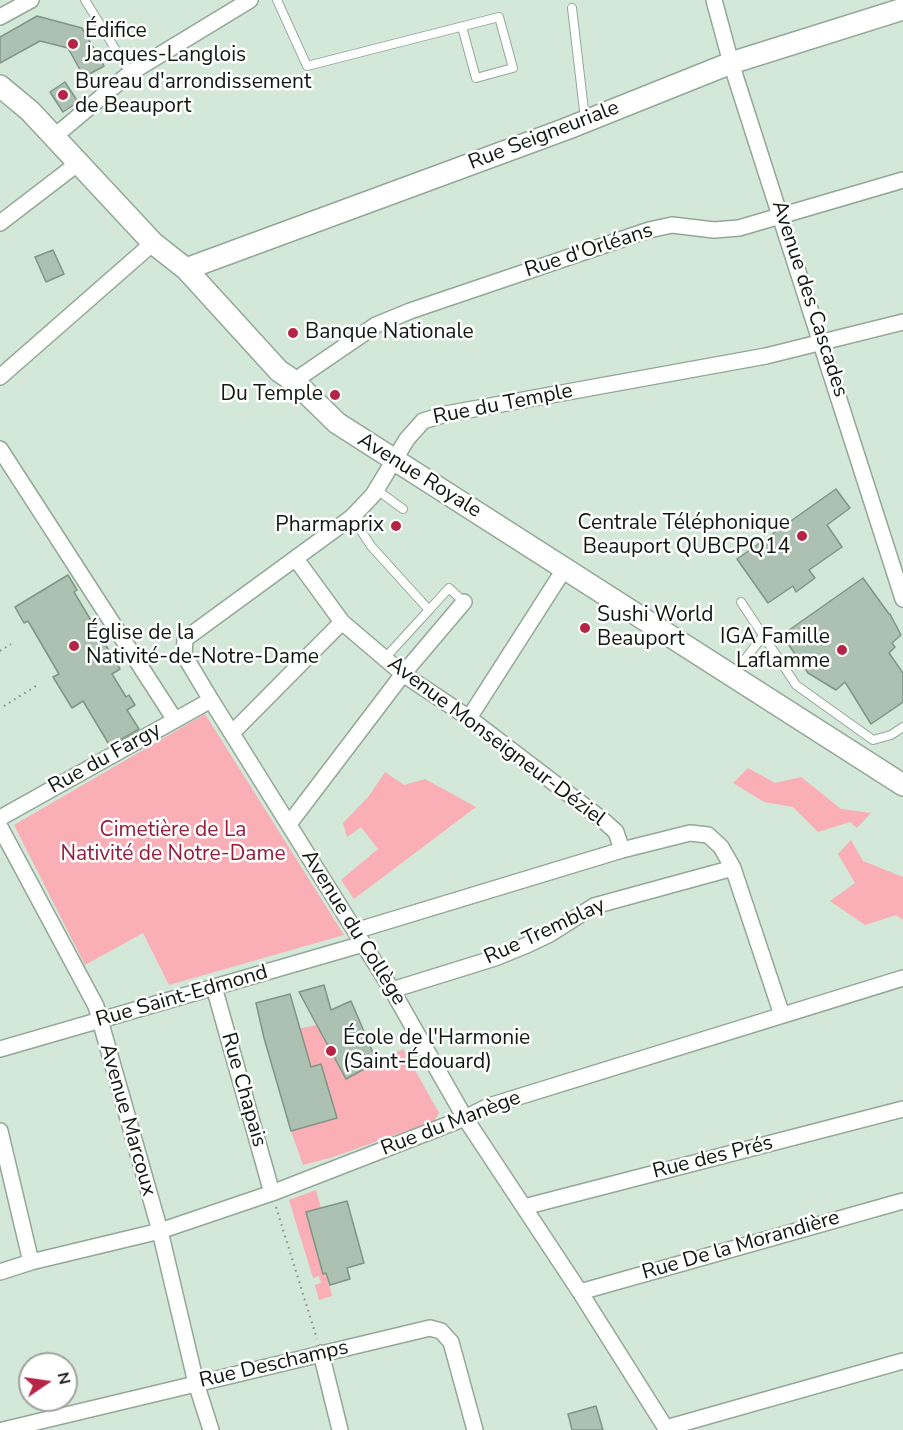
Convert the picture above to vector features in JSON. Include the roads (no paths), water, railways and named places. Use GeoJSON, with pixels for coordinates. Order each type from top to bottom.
{"type":"FeatureCollection","features":[{"type":"Feature","properties":{"kind":"main road","name":"Rue Seigneuriale"},"geometry":{"type":"LineString","coordinates":[[186,269],[586,121],[732,63],[903,9]]}},
{"type":"Feature","properties":{"kind":"main road","name":"Avenue Royale"},"geometry":{"type":"LineString","coordinates":[[0,86],[55,136],[77,164],[153,243],[186,269],[279,371],[294,381],[337,423],[903,785]]}},
{"type":"Feature","properties":{"kind":"street"},"geometry":{"type":"LineString","coordinates":[[0,17],[32,0]]}},
{"type":"Feature","properties":{"kind":"street"},"geometry":{"type":"LineString","coordinates":[[55,136],[130,73],[250,0]]}},
{"type":"Feature","properties":{"kind":"street","name":"Avenue des Cascades"},"geometry":{"type":"LineString","coordinates":[[714,0],[732,63],[822,341],[897,555],[903,599]]}},
{"type":"Feature","properties":{"kind":"street"},"geometry":{"type":"LineString","coordinates":[[0,223],[77,164]]}},
{"type":"Feature","properties":{"kind":"street","name":"Rue d'Orléans"},"geometry":{"type":"LineString","coordinates":[[294,381],[376,325],[410,311],[649,230],[672,225],[714,230],[739,228],[903,180]]}},
{"type":"Feature","properties":{"kind":"street"},"geometry":{"type":"LineString","coordinates":[[0,377],[153,243]]}},
{"type":"Feature","properties":{"kind":"street","name":"Rue du Temple"},"geometry":{"type":"LineString","coordinates":[[185,639],[352,517],[377,490],[407,439],[423,421],[446,414],[766,356],[903,322]]}},
{"type":"Feature","properties":{"kind":"street"},"geometry":{"type":"LineString","coordinates":[[0,449],[175,720]]}},
{"type":"Feature","properties":{"kind":"street","name":"Avenue Monseigneur-Déziel"},"geometry":{"type":"LineString","coordinates":[[296,559],[342,622],[403,674],[469,718],[604,821],[616,832],[622,850]]}},
{"type":"Feature","properties":{"kind":"street"},"geometry":{"type":"LineString","coordinates":[[469,718],[565,568]]}},
{"type":"Feature","properties":{"kind":"street"},"geometry":{"type":"LineString","coordinates":[[289,824],[403,674],[464,602]]}},
{"type":"Feature","properties":{"kind":"street"},"geometry":{"type":"LineString","coordinates":[[232,733],[342,622]]}},
{"type":"Feature","properties":{"kind":"street","name":"Avenue du Collège"},"geometry":{"type":"LineString","coordinates":[[185,639],[184,655],[392,990],[465,1118],[580,1292],[666,1429]]}},
{"type":"Feature","properties":{"kind":"street","name":"Rue du Fargy"},"geometry":{"type":"LineString","coordinates":[[0,818],[211,700]]}},
{"type":"Feature","properties":{"kind":"street","name":"Avenue Marcoux"},"geometry":{"type":"LineString","coordinates":[[0,827],[96,1006],[159,1231],[196,1383],[211,1430]]}},
{"type":"Feature","properties":{"kind":"street"},"geometry":{"type":"LineString","coordinates":[[622,850],[690,833],[708,835],[721,847],[733,868],[782,1015]]}},
{"type":"Feature","properties":{"kind":"street","name":"Rue Saint-Edmond"},"geometry":{"type":"LineString","coordinates":[[0,1049],[214,987],[622,850]]}},
{"type":"Feature","properties":{"kind":"street","name":"Rue Tremblay"},"geometry":{"type":"LineString","coordinates":[[392,990],[527,945],[550,934],[594,906],[733,868]]}},
{"type":"Feature","properties":{"kind":"street","name":"Rue du Manège"},"geometry":{"type":"LineString","coordinates":[[0,1272],[31,1262],[159,1231],[272,1193],[465,1118],[489,1106],[903,978]]}},
{"type":"Feature","properties":{"kind":"street","name":"Rue Chapais"},"geometry":{"type":"LineString","coordinates":[[214,987],[272,1193]]}},
{"type":"Feature","properties":{"kind":"street","name":"Rue des Prés"},"geometry":{"type":"LineString","coordinates":[[524,1207],[903,1109]]}},
{"type":"Feature","properties":{"kind":"street"},"geometry":{"type":"LineString","coordinates":[[0,1131],[31,1262]]}},
{"type":"Feature","properties":{"kind":"street","name":"Rue De la Morandière"},"geometry":{"type":"LineString","coordinates":[[580,1292],[903,1201]]}},
{"type":"Feature","properties":{"kind":"street","name":"Rue Deschamps"},"geometry":{"type":"LineString","coordinates":[[3,1430],[430,1328],[441,1331],[451,1342],[475,1430]]}},
{"type":"Feature","properties":{"kind":"street"},"geometry":{"type":"LineString","coordinates":[[321,1353],[340,1430]]}},
{"type":"Feature","properties":{"kind":"street"},"geometry":{"type":"LineString","coordinates":[[666,1429],[903,1361]]}},
{"type":"Feature","properties":{"kind":"lane"},"geometry":{"type":"LineString","coordinates":[[85,0],[130,73]]}},
{"type":"Feature","properties":{"kind":"lane"},"geometry":{"type":"LineString","coordinates":[[276,0],[307,66],[499,17],[513,68],[476,78],[462,27]]}},
{"type":"Feature","properties":{"kind":"lane"},"geometry":{"type":"LineString","coordinates":[[572,8],[586,121]]}},
{"type":"Feature","properties":{"kind":"lane"},"geometry":{"type":"LineString","coordinates":[[377,490],[403,509]]}},
{"type":"Feature","properties":{"kind":"lane"},"geometry":{"type":"LineString","coordinates":[[352,517],[371,546],[429,610]]}},
{"type":"Feature","properties":{"kind":"lane"},"geometry":{"type":"LineString","coordinates":[[385,658],[449,588],[464,602]]}},
{"type":"Feature","properties":{"kind":"lane"},"geometry":{"type":"LineString","coordinates":[[741,602],[796,685],[873,740]]}},
{"type":"Feature","properties":{"kind":"lane"},"geometry":{"type":"LineString","coordinates":[[732,676],[763,636]]}},
{"type":"Feature","properties":{"kind":"lane"},"geometry":{"type":"LineString","coordinates":[[860,758],[873,740],[891,735],[903,727]]}},
{"type":"Feature","properties":{"kind":"place","name":"Édifice Jacques-Langlois"},"geometry":{"type":"Point","coordinates":[73,44]}},
{"type":"Feature","properties":{"kind":"place","name":"Bureau d'arrondissement de Beauport"},"geometry":{"type":"Point","coordinates":[63,95]}},
{"type":"Feature","properties":{"kind":"place","name":"Banque Nationale"},"geometry":{"type":"Point","coordinates":[293,333]}},
{"type":"Feature","properties":{"kind":"place","name":"Du Temple"},"geometry":{"type":"Point","coordinates":[335,395]}},
{"type":"Feature","properties":{"kind":"place","name":"Pharmaprix"},"geometry":{"type":"Point","coordinates":[396,526]}},
{"type":"Feature","properties":{"kind":"place","name":"Centrale Téléphonique Beauport QUBCPQ14"},"geometry":{"type":"Point","coordinates":[802,536]}},
{"type":"Feature","properties":{"kind":"place","name":"Sushi World Beauport"},"geometry":{"type":"Point","coordinates":[585,628]}},
{"type":"Feature","properties":{"kind":"place","name":"Église de la Nativité-de-Notre-Dame"},"geometry":{"type":"Point","coordinates":[74,646]}},
{"type":"Feature","properties":{"kind":"place","name":"IGA Famille Laflamme"},"geometry":{"type":"Point","coordinates":[842,650]}},
{"type":"Feature","properties":{"kind":"place","name":"École de l'Harmonie (Saint-Édouard)"},"geometry":{"type":"Point","coordinates":[331,1051]}},
{"type":"Feature","properties":{"kind":"park label","name":"Cimetière de La Nativité de Notre-Dame"},"geometry":{"type":"Point","coordinates":[173,843]}}]}
